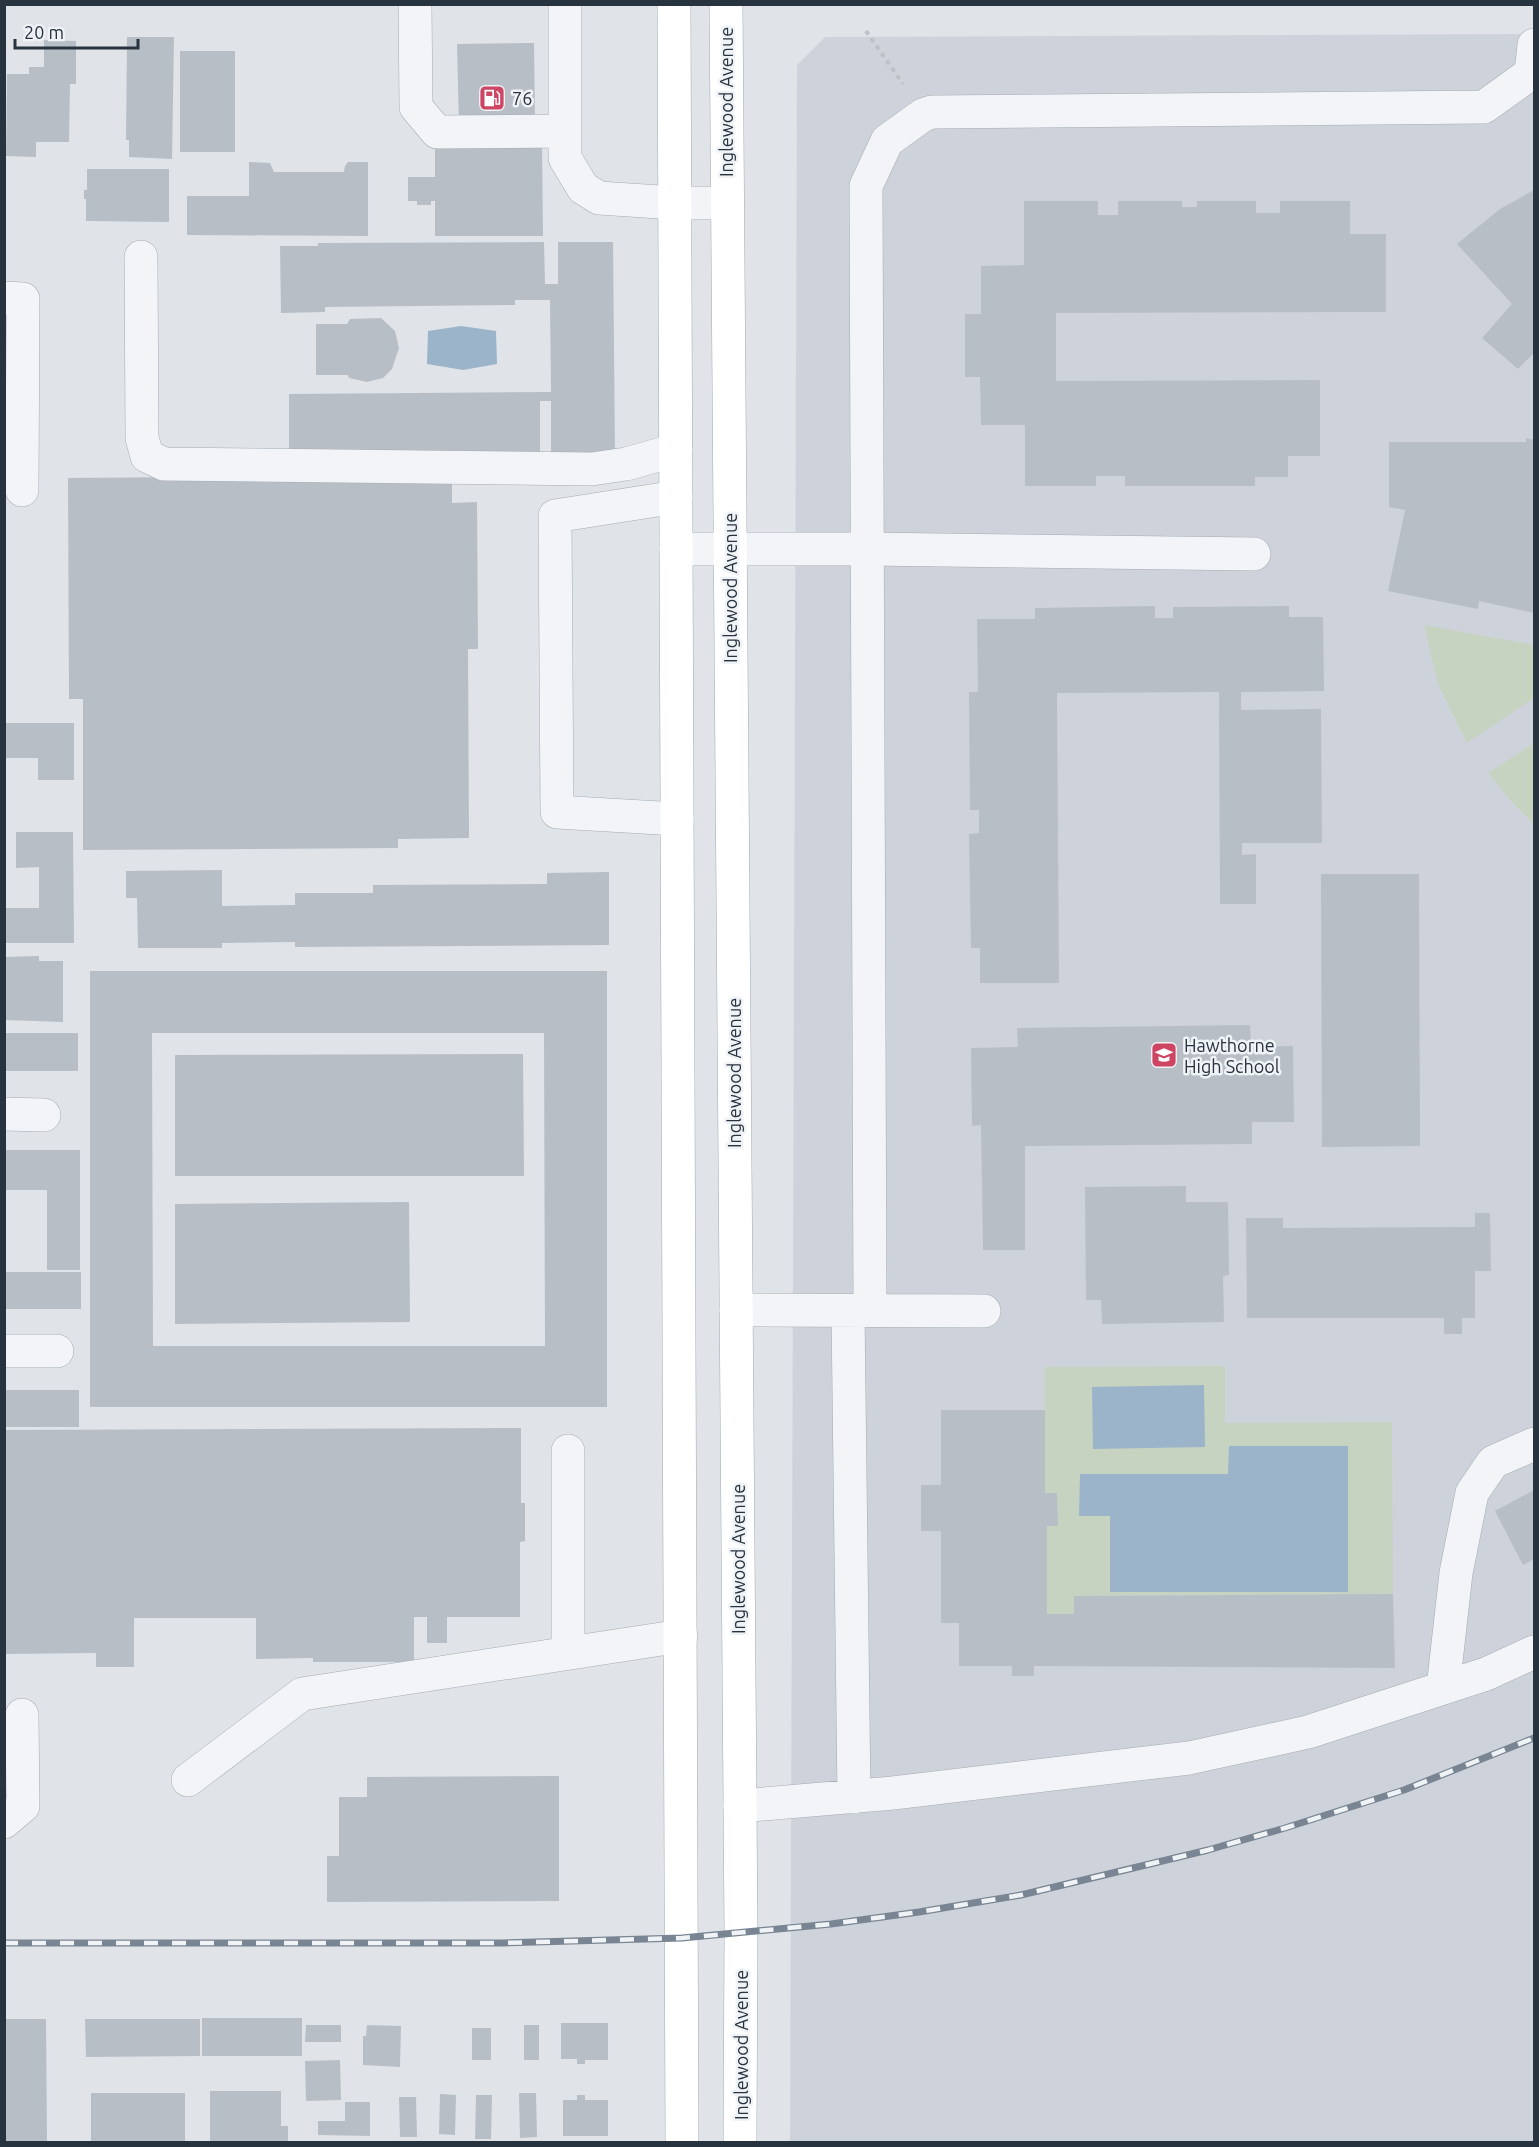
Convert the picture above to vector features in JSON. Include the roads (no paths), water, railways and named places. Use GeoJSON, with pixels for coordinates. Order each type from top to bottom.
{"type":"FeatureCollection","features":[{"type":"Feature","properties":{"kind":"main road"},"geometry":{"type":"LineString","coordinates":[[674,4],[682,2142]]}},
{"type":"Feature","properties":{"kind":"main road","name":"Inglewood Avenue"},"geometry":{"type":"LineString","coordinates":[[726,4],[740,1806],[740,2142]]}},
{"type":"Feature","properties":{"kind":"lane"},"geometry":{"type":"LineString","coordinates":[[415,4],[416,107],[437,132],[565,131]]}},
{"type":"Feature","properties":{"kind":"lane"},"geometry":{"type":"LineString","coordinates":[[565,4],[566,158],[583,188],[599,198],[675,203],[727,203]]}},
{"type":"Feature","properties":{"kind":"lane"},"geometry":{"type":"LineString","coordinates":[[854,1797],[868,549],[866,186],[887,141],[922,115],[932,112],[1484,107],[1531,73],[1534,45]]}},
{"type":"Feature","properties":{"kind":"lane"},"geometry":{"type":"LineString","coordinates":[[141,257],[142,438],[147,456],[164,464],[592,469],[626,464],[676,450]]}},
{"type":"Feature","properties":{"kind":"lane"},"geometry":{"type":"LineString","coordinates":[[4,298],[23,299],[22,490]]}},
{"type":"Feature","properties":{"kind":"lane"},"geometry":{"type":"LineString","coordinates":[[676,497],[555,516],[557,812],[677,819]]}},
{"type":"Feature","properties":{"kind":"lane"},"geometry":{"type":"LineString","coordinates":[[676,549],[1254,554]]}},
{"type":"Feature","properties":{"kind":"lane"},"geometry":{"type":"LineString","coordinates":[[4,1114],[44,1115]]}},
{"type":"Feature","properties":{"kind":"lane"},"geometry":{"type":"LineString","coordinates":[[736,1310],[984,1311]]}},
{"type":"Feature","properties":{"kind":"lane"},"geometry":{"type":"LineString","coordinates":[[4,1351],[57,1350]]}},
{"type":"Feature","properties":{"kind":"lane"},"geometry":{"type":"LineString","coordinates":[[1443,1688],[1456,1573],[1472,1493],[1493,1462],[1534,1444]]}},
{"type":"Feature","properties":{"kind":"lane"},"geometry":{"type":"LineString","coordinates":[[568,1451],[568,1653]]}},
{"type":"Feature","properties":{"kind":"lane"},"geometry":{"type":"LineString","coordinates":[[188,1780],[302,1694],[681,1636]]}},
{"type":"Feature","properties":{"kind":"lane"},"geometry":{"type":"LineString","coordinates":[[740,1806],[854,1797],[1189,1758],[1308,1732],[1486,1674],[1534,1652]]}},
{"type":"Feature","properties":{"kind":"lane"},"geometry":{"type":"LineString","coordinates":[[4,1822],[23,1806],[22,1715]]}},
{"type":"Feature","properties":{"kind":"water"},"geometry":{"type":"Polygon","coordinates":[[[461,326],[496,331],[497,364],[463,370],[427,364],[428,331],[461,326]]]}},
{"type":"Feature","properties":{"kind":"water"},"geometry":{"type":"Polygon","coordinates":[[[1204,1385],[1205,1447],[1093,1449],[1092,1387],[1204,1385]]]}},
{"type":"Feature","properties":{"kind":"water"},"geometry":{"type":"Polygon","coordinates":[[[1229,1446],[1348,1446],[1348,1592],[1110,1592],[1110,1516],[1079,1516],[1080,1474],[1228,1474],[1229,1446]]]}},
{"type":"Feature","properties":{"kind":"railway"},"geometry":{"type":"LineString","coordinates":[[4,1943],[503,1943],[682,1938],[831,1924],[1021,1895],[1208,1850],[1404,1790],[1534,1738]]}},
{"type":"Feature","properties":{"kind":"place","name":"76"},"geometry":{"type":"Point","coordinates":[492,98]}},
{"type":"Feature","properties":{"kind":"place","name":"Hawthorne High School"},"geometry":{"type":"Point","coordinates":[1164,1055]}}]}
